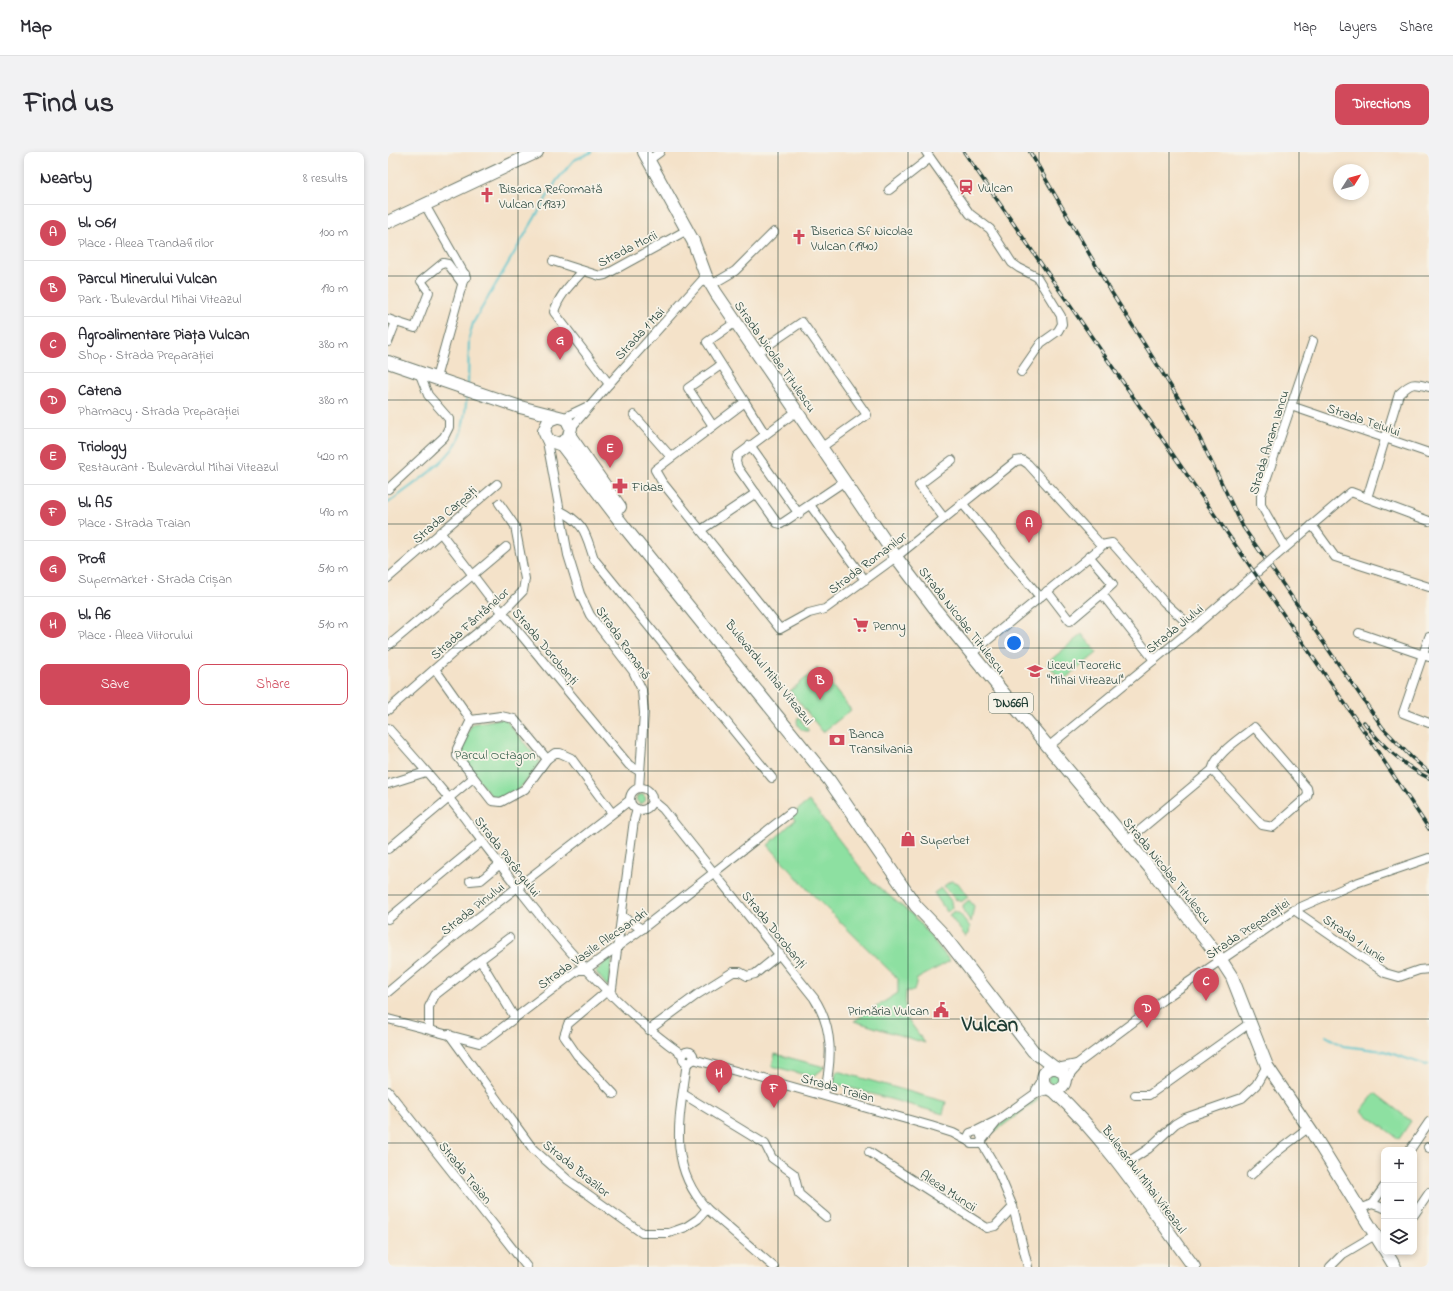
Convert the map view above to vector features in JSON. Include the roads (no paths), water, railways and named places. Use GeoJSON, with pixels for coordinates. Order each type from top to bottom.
{"type":"FeatureCollection","features":[{"type":"Feature","properties":{"kind":"main road"},"geometry":{"type":"LineString","coordinates":[[388,222],[537,152]]}},
{"type":"Feature","properties":{"kind":"main road","name":"Strada Nicolae Titulescu"},"geometry":{"type":"LineString","coordinates":[[646,156],[687,230],[709,280],[896,557],[971,654],[1177,901],[1221,960],[1232,977],[1267,1066],[1309,1127],[1381,1244]]}},
{"type":"Feature","properties":{"kind":"main road"},"geometry":{"type":"LineString","coordinates":[[388,362],[520,407],[567,420],[565,438],[548,440],[536,421],[520,407]]}},
{"type":"Feature","properties":{"kind":"main road"},"geometry":{"type":"LineString","coordinates":[[545,434],[549,420],[560,417]]}},
{"type":"Feature","properties":{"kind":"main road","name":"Bulevardul Mihai Viteazul"},"geometry":{"type":"LineString","coordinates":[[565,438],[632,525],[835,774],[922,901],[941,932],[1033,1051],[1044,1078]]}},
{"type":"Feature","properties":{"kind":"main road","name":"Bulevardul Mihai Viteazul"},"geometry":{"type":"LineString","coordinates":[[1033,1051],[1056,1068]]}},
{"type":"Feature","properties":{"kind":"main road"},"geometry":{"type":"LineString","coordinates":[[1056,1068],[1064,1074],[1065,1082],[1061,1088],[1053,1089],[1046,1085],[1044,1078],[1048,1070],[1056,1068]]}},
{"type":"Feature","properties":{"kind":"main road","name":"Bulevardul Mihai Viteazul"},"geometry":{"type":"LineString","coordinates":[[1065,1082],[1074,1109]]}},
{"type":"Feature","properties":{"kind":"main road","name":"Bulevardul Mihai Viteazul"},"geometry":{"type":"LineString","coordinates":[[1053,1089],[1074,1109],[1120,1167],[1194,1267]]}},
{"type":"Feature","properties":{"kind":"main road"},"geometry":{"type":"LineString","coordinates":[[1388,1255],[1395,1267]]}},
{"type":"Feature","properties":{"kind":"street"},"geometry":{"type":"LineString","coordinates":[[646,156],[660,152]]}},
{"type":"Feature","properties":{"kind":"street"},"geometry":{"type":"LineString","coordinates":[[889,190],[928,155],[970,214],[990,229],[1012,263],[1037,277],[1061,316],[1062,324],[1058,331],[1041,343],[1021,372]]}},
{"type":"Feature","properties":{"kind":"street"},"geometry":{"type":"LineString","coordinates":[[425,205],[464,278],[436,378]]}},
{"type":"Feature","properties":{"kind":"street","name":"Strada Morii"},"geometry":{"type":"LineString","coordinates":[[553,261],[600,276],[605,275],[687,230]]}},
{"type":"Feature","properties":{"kind":"street","name":"Strada 1 Mai"},"geometry":{"type":"LineString","coordinates":[[565,438],[589,406],[609,384],[709,280],[735,271],[774,232]]}},
{"type":"Feature","properties":{"kind":"street"},"geometry":{"type":"LineString","coordinates":[[388,342],[392,321],[415,328],[429,292],[421,281],[443,262],[448,264],[464,278]]}},
{"type":"Feature","properties":{"kind":"street"},"geometry":{"type":"LineString","coordinates":[[583,271],[565,290],[557,302],[554,312],[609,384]]}},
{"type":"Feature","properties":{"kind":"street"},"geometry":{"type":"LineString","coordinates":[[736,322],[706,342],[765,434]]}},
{"type":"Feature","properties":{"kind":"street"},"geometry":{"type":"LineString","coordinates":[[758,353],[802,322],[867,415],[822,447]]}},
{"type":"Feature","properties":{"kind":"street","name":"Strada Avram Iancu"},"geometry":{"type":"LineString","coordinates":[[1285,547],[1261,505],[1261,495],[1313,341]]}},
{"type":"Feature","properties":{"kind":"street"},"geometry":{"type":"LineString","coordinates":[[713,426],[688,388],[721,365]]}},
{"type":"Feature","properties":{"kind":"street"},"geometry":{"type":"LineString","coordinates":[[388,489],[444,437],[449,427],[449,419],[443,410],[428,395],[419,372]]}},
{"type":"Feature","properties":{"kind":"street"},"geometry":{"type":"LineString","coordinates":[[1429,387],[1416,383],[1408,385],[1399,394],[1367,498],[1429,521]]}},
{"type":"Feature","properties":{"kind":"street"},"geometry":{"type":"LineString","coordinates":[[745,402],[655,470],[662,482],[701,530],[756,493]]}},
{"type":"Feature","properties":{"kind":"street","name":"Strada 1 Mai"},"geometry":{"type":"LineString","coordinates":[[560,417],[589,406]]}},
{"type":"Feature","properties":{"kind":"street","name":"Strada Teiului"},"geometry":{"type":"LineString","coordinates":[[1291,406],[1429,454]]}},
{"type":"Feature","properties":{"kind":"street"},"geometry":{"type":"LineString","coordinates":[[797,411],[737,456],[736,462],[756,493],[777,523],[785,523],[845,481]]}},
{"type":"Feature","properties":{"kind":"street"},"geometry":{"type":"LineString","coordinates":[[634,415],[671,457]]}},
{"type":"Feature","properties":{"kind":"street","name":"Strada Romană"},"geometry":{"type":"LineString","coordinates":[[545,434],[568,555],[584,604],[590,615],[632,671],[642,690],[644,713],[639,788]]}},
{"type":"Feature","properties":{"kind":"street"},"geometry":{"type":"LineString","coordinates":[[549,457],[565,438]]}},
{"type":"Feature","properties":{"kind":"street"},"geometry":{"type":"LineString","coordinates":[[750,445],[799,514]]}},
{"type":"Feature","properties":{"kind":"street"},"geometry":{"type":"LineString","coordinates":[[944,518],[919,485],[952,460]]}},
{"type":"Feature","properties":{"kind":"street","name":"Strada Romanilor"},"geometry":{"type":"LineString","coordinates":[[701,530],[780,629],[809,613],[825,609],[896,557],[1016,461],[1022,460],[1028,464],[1101,545]]}},
{"type":"Feature","properties":{"kind":"street","name":"Strada Carpați"},"geometry":{"type":"LineString","coordinates":[[388,578],[497,484]]}},
{"type":"Feature","properties":{"kind":"street","name":"Strada Jiului"},"geometry":{"type":"LineString","coordinates":[[1048,747],[1193,628],[1285,547],[1351,492],[1367,498]]}},
{"type":"Feature","properties":{"kind":"street","name":"Strada Fântânelor"},"geometry":{"type":"LineString","coordinates":[[388,710],[502,613],[523,590],[525,585],[517,534],[512,520],[499,503]]}},
{"type":"Feature","properties":{"kind":"street"},"geometry":{"type":"LineString","coordinates":[[962,503],[1040,597]]}},
{"type":"Feature","properties":{"kind":"street"},"geometry":{"type":"LineString","coordinates":[[810,505],[865,580]]}},
{"type":"Feature","properties":{"kind":"street"},"geometry":{"type":"LineString","coordinates":[[559,510],[574,517],[587,533],[594,559],[772,778]]}},
{"type":"Feature","properties":{"kind":"street"},"geometry":{"type":"LineString","coordinates":[[1312,525],[1335,557],[1429,587]]}},
{"type":"Feature","properties":{"kind":"street","name":"Strada Dorobanți"},"geometry":{"type":"LineString","coordinates":[[440,532],[502,613],[629,765],[639,771]]}},
{"type":"Feature","properties":{"kind":"street"},"geometry":{"type":"LineString","coordinates":[[971,654],[1100,548],[1101,545],[1112,543],[1164,602],[1193,628]]}},
{"type":"Feature","properties":{"kind":"street"},"geometry":{"type":"LineString","coordinates":[[388,646],[506,547]]}},
{"type":"Feature","properties":{"kind":"street"},"geometry":{"type":"LineString","coordinates":[[1046,591],[1070,621],[1113,584],[1089,556]]}},
{"type":"Feature","properties":{"kind":"street"},"geometry":{"type":"LineString","coordinates":[[1102,594],[1154,660]]}},
{"type":"Feature","properties":{"kind":"street"},"geometry":{"type":"LineString","coordinates":[[1359,633],[1426,655]]}},
{"type":"Feature","properties":{"kind":"street"},"geometry":{"type":"LineString","coordinates":[[1429,638],[1426,655],[1403,713],[1429,723]]}},
{"type":"Feature","properties":{"kind":"street"},"geometry":{"type":"LineString","coordinates":[[435,669],[471,720]]}},
{"type":"Feature","properties":{"kind":"street"},"geometry":{"type":"LineString","coordinates":[[471,720],[501,716],[514,719],[547,759]]}},
{"type":"Feature","properties":{"kind":"street"},"geometry":{"type":"LineString","coordinates":[[471,720],[456,749],[459,761],[492,801],[501,802],[525,789],[547,759],[555,753],[560,753],[571,758],[612,813]]}},
{"type":"Feature","properties":{"kind":"street"},"geometry":{"type":"LineString","coordinates":[[1127,841],[1212,770],[1214,762],[1254,727],[1307,788],[1307,797],[1272,827],[1262,825],[1212,770]]}},
{"type":"Feature","properties":{"kind":"street","name":"Strada Parângului"},"geometry":{"type":"LineString","coordinates":[[388,728],[448,799],[517,888],[585,970],[609,994]]}},
{"type":"Feature","properties":{"kind":"street"},"geometry":{"type":"LineString","coordinates":[[388,784],[426,772]]}},
{"type":"Feature","properties":{"kind":"street"},"geometry":{"type":"LineString","coordinates":[[388,848],[473,778]]}},
{"type":"Feature","properties":{"kind":"street"},"geometry":{"type":"LineString","coordinates":[[639,788],[648,791],[651,799],[646,808],[637,809],[632,806],[630,800],[631,794],[639,788]]}},
{"type":"Feature","properties":{"kind":"street","name":"Strada Dorobanți"},"geometry":{"type":"LineString","coordinates":[[651,799],[663,809],[780,954],[824,1012],[830,1046],[830,1066],[824,1095]]}},
{"type":"Feature","properties":{"kind":"street","name":"Strada Pinului"},"geometry":{"type":"LineString","coordinates":[[388,992],[517,888],[630,800]]}},
{"type":"Feature","properties":{"kind":"street"},"geometry":{"type":"LineString","coordinates":[[614,1094],[577,1055],[564,1036],[568,1024],[609,994],[623,917],[627,867],[637,809]]}},
{"type":"Feature","properties":{"kind":"street","name":"Strada Vasile Alecsandri"},"geometry":{"type":"LineString","coordinates":[[388,1019],[429,1028],[479,1043],[483,1042],[578,970],[585,970],[642,929],[790,812]]}},
{"type":"Feature","properties":{"kind":"street"},"geometry":{"type":"LineString","coordinates":[[388,919],[481,842]]}},
{"type":"Feature","properties":{"kind":"street","name":"Strada Preparației"},"geometry":{"type":"LineString","coordinates":[[1056,1068],[1076,1064],[1127,1025],[1294,910],[1356,883],[1429,858]]}},
{"type":"Feature","properties":{"kind":"street"},"geometry":{"type":"LineString","coordinates":[[470,881],[481,880],[499,865]]}},
{"type":"Feature","properties":{"kind":"street","name":"Strada 1 Iunie"},"geometry":{"type":"LineString","coordinates":[[1294,910],[1385,973],[1399,977],[1418,970],[1429,969]]}},
{"type":"Feature","properties":{"kind":"street"},"geometry":{"type":"LineString","coordinates":[[623,917],[642,929]]}},
{"type":"Feature","properties":{"kind":"street"},"geometry":{"type":"LineString","coordinates":[[429,1028],[429,1007],[435,995],[509,938]]}},
{"type":"Feature","properties":{"kind":"street"},"geometry":{"type":"LineString","coordinates":[[649,1030],[698,994],[733,972],[740,972],[747,976],[756,974],[780,954]]}},
{"type":"Feature","properties":{"kind":"street"},"geometry":{"type":"LineString","coordinates":[[480,960],[515,1018]]}},
{"type":"Feature","properties":{"kind":"street","name":"Strada Traian"},"geometry":{"type":"LineString","coordinates":[[609,994],[649,1030],[688,1059],[824,1095],[953,1133],[977,1142],[998,1120]]}},
{"type":"Feature","properties":{"kind":"street"},"geometry":{"type":"LineString","coordinates":[[1135,1095],[1149,1094],[1250,1023]]}},
{"type":"Feature","properties":{"kind":"street","name":"Strada Brazilor"},"geometry":{"type":"LineString","coordinates":[[449,1034],[533,1149],[568,1180],[642,1233],[669,1233],[686,1227],[698,1219],[707,1209]]}},
{"type":"Feature","properties":{"kind":"street"},"geometry":{"type":"LineString","coordinates":[[688,1059],[678,1140],[682,1168],[697,1198],[707,1209],[774,1267]]}},
{"type":"Feature","properties":{"kind":"street","name":"Strada Preparației"},"geometry":{"type":"LineString","coordinates":[[1065,1082],[1076,1068],[1076,1064]]}},
{"type":"Feature","properties":{"kind":"street"},"geometry":{"type":"LineString","coordinates":[[1120,1167],[1148,1149],[1175,1124],[1185,1118],[1214,1107],[1226,1105],[1242,1098],[1256,1085],[1267,1066]]}},
{"type":"Feature","properties":{"kind":"street","name":"Strada Traian"},"geometry":{"type":"LineString","coordinates":[[1036,1093],[1036,1090],[1044,1078]]}},
{"type":"Feature","properties":{"kind":"street","name":"Strada Traian"},"geometry":{"type":"LineString","coordinates":[[953,1133],[974,1131],[998,1120],[1036,1093],[1053,1089]]}},
{"type":"Feature","properties":{"kind":"street","name":"Strada Traian"},"geometry":{"type":"LineString","coordinates":[[388,1091],[527,1267]]}},
{"type":"Feature","properties":{"kind":"street"},"geometry":{"type":"LineString","coordinates":[[683,1094],[765,1144],[772,1158],[794,1174],[799,1194],[826,1217]]}},
{"type":"Feature","properties":{"kind":"street"},"geometry":{"type":"LineString","coordinates":[[1412,1147],[1429,1122]]}},
{"type":"Feature","properties":{"kind":"street"},"geometry":{"type":"LineString","coordinates":[[1251,1175],[1278,1151],[1309,1127]]}},
{"type":"Feature","properties":{"kind":"street"},"geometry":{"type":"LineString","coordinates":[[977,1142],[980,1133],[974,1131],[968,1137],[977,1142],[990,1158],[997,1169],[1013,1207],[1028,1267]]}},
{"type":"Feature","properties":{"kind":"street","name":"Aleea Muncii"},"geometry":{"type":"LineString","coordinates":[[869,1152],[987,1228],[995,1226],[1013,1207]]}},
{"type":"Feature","properties":{"kind":"street"},"geometry":{"type":"LineString","coordinates":[[1372,1204],[1381,1191]]}},
{"type":"Feature","properties":{"kind":"street"},"geometry":{"type":"LineString","coordinates":[[1417,1211],[1429,1193]]}},
{"type":"Feature","properties":{"kind":"street"},"geometry":{"type":"LineString","coordinates":[[1359,1208],[1372,1204],[1381,1207]]}},
{"type":"Feature","properties":{"kind":"street"},"geometry":{"type":"LineString","coordinates":[[1330,1267],[1343,1254],[1375,1235]]}},
{"type":"Feature","properties":{"kind":"waterway"},"geometry":{"type":"LineString","coordinates":[[468,385],[469,338],[473,323],[557,180],[574,160],[592,152]]}},
{"type":"Feature","properties":{"kind":"waterway"},"geometry":{"type":"LineString","coordinates":[[388,503],[434,468],[443,460],[456,444],[462,426],[467,393]]}},
{"type":"Feature","properties":{"kind":"waterway"},"geometry":{"type":"LineString","coordinates":[[1326,1036],[1343,1046],[1384,1051],[1426,1065],[1429,1064]]}},
{"type":"Feature","properties":{"kind":"railway"},"geometry":{"type":"LineString","coordinates":[[964,152],[1368,737],[1429,829]]}},
{"type":"Feature","properties":{"kind":"railway"},"geometry":{"type":"LineString","coordinates":[[1030,152],[1112,293],[1187,412],[1243,527],[1383,728],[1411,757],[1429,772]]}},
{"type":"Feature","properties":{"kind":"railway"},"geometry":{"type":"LineString","coordinates":[[1364,722],[1393,754],[1411,768],[1429,778]]}},
{"type":"Feature","properties":{"kind":"place","name":"Vulcan"},"geometry":{"type":"Point","coordinates":[966,187]}},
{"type":"Feature","properties":{"kind":"place","name":"Biserica Reformată Vulcan (1937)"},"geometry":{"type":"Point","coordinates":[487,195]}},
{"type":"Feature","properties":{"kind":"place","name":"Biserica Sf Nicolae Vulcan (1940)"},"geometry":{"type":"Point","coordinates":[799,237]}},
{"type":"Feature","properties":{"kind":"place","name":"Profi"},"geometry":{"type":"Point","coordinates":[560,360]}},
{"type":"Feature","properties":{"kind":"place","name":"Triology"},"geometry":{"type":"Point","coordinates":[610,468]}},
{"type":"Feature","properties":{"kind":"place","name":"Fidas"},"geometry":{"type":"Point","coordinates":[620,486]}},
{"type":"Feature","properties":{"kind":"place","name":"bl. O61"},"geometry":{"type":"Point","coordinates":[1029,543]}},
{"type":"Feature","properties":{"kind":"place","name":"Penny"},"geometry":{"type":"Point","coordinates":[861,625]}},
{"type":"Feature","properties":{"kind":"place","name":"Liceul Teoretic \"Mihai Viteazul\""},"geometry":{"type":"Point","coordinates":[1035,671]}},
{"type":"Feature","properties":{"kind":"place","name":"Parcul Minerului Vulcan"},"geometry":{"type":"Point","coordinates":[820,700]}},
{"type":"Feature","properties":{"kind":"place","name":"Banca Transilvania"},"geometry":{"type":"Point","coordinates":[837,740]}},
{"type":"Feature","properties":{"kind":"place","name":"Superbet"},"geometry":{"type":"Point","coordinates":[908,839]}},
{"type":"Feature","properties":{"kind":"place","name":"Agroalimentare Piața Vulcan"},"geometry":{"type":"Point","coordinates":[1206,1001]}},
{"type":"Feature","properties":{"kind":"place","name":"Primăria Vulcan"},"geometry":{"type":"Point","coordinates":[941,1010]}},
{"type":"Feature","properties":{"kind":"place","name":"Catena"},"geometry":{"type":"Point","coordinates":[1147,1028]}},
{"type":"Feature","properties":{"kind":"place","name":"bl. A6"},"geometry":{"type":"Point","coordinates":[719,1093]}},
{"type":"Feature","properties":{"kind":"place","name":"bl. A5"},"geometry":{"type":"Point","coordinates":[774,1108]}},
{"type":"Feature","properties":{"kind":"district","name":"Vulcan"},"geometry":{"type":"Point","coordinates":[990,1024]}},
{"type":"Feature","properties":{"kind":"park label","name":"Parcul Octagon"},"geometry":{"type":"Point","coordinates":[495,754]}}]}
